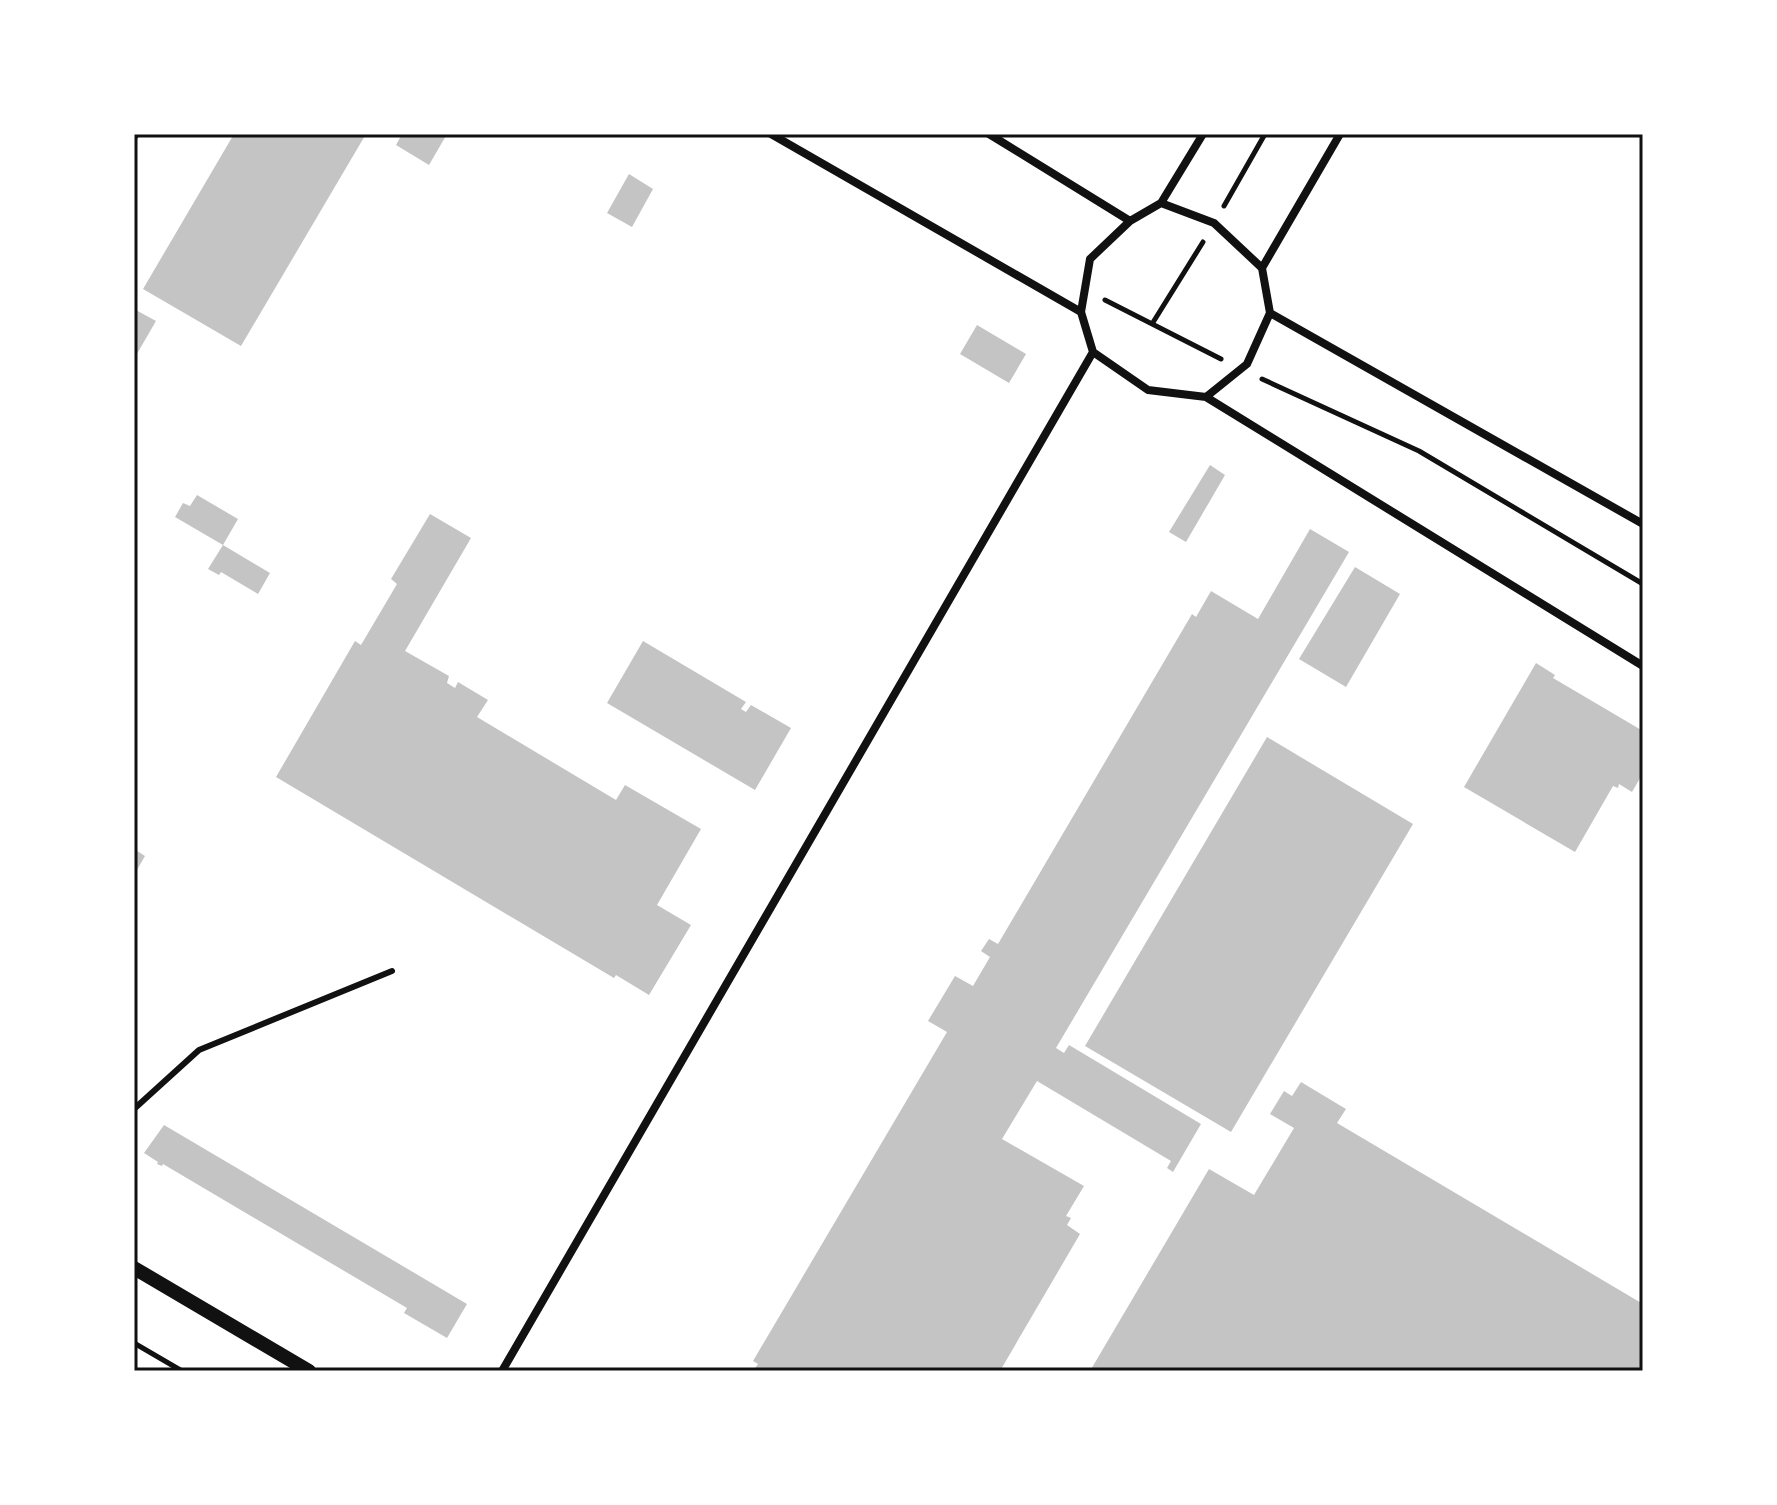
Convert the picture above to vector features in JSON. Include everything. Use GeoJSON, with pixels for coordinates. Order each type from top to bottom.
{"type":"FeatureCollection","features":[{"type":"Feature","properties":{"kind":"street"},"geometry":{"type":"LineString","coordinates":[[771,134],[1081,312]]}},
{"type":"Feature","properties":{"kind":"street"},"geometry":{"type":"LineString","coordinates":[[989,134],[1130,221]]}},
{"type":"Feature","properties":{"kind":"street"},"geometry":{"type":"LineString","coordinates":[[1203,134],[1161,203],[1130,221],[1090,259],[1081,312],[1093,352],[1148,390],[1206,397],[1643,666]]}},
{"type":"Feature","properties":{"kind":"street"},"geometry":{"type":"LineString","coordinates":[[1262,268],[1340,134]]}},
{"type":"Feature","properties":{"kind":"street"},"geometry":{"type":"LineString","coordinates":[[1161,203],[1214,223],[1262,268],[1270,313],[1247,364],[1206,397]]}},
{"type":"Feature","properties":{"kind":"street"},"geometry":{"type":"LineString","coordinates":[[1270,313],[1643,524]]}},
{"type":"Feature","properties":{"kind":"street"},"geometry":{"type":"LineString","coordinates":[[502,1371],[1093,352]]}},
{"type":"Feature","properties":{"kind":"street"},"geometry":{"type":"LineString","coordinates":[[134,1268],[309,1371]]}},
{"type":"Feature","properties":{"kind":"lane"},"geometry":{"type":"LineString","coordinates":[[134,1109],[199,1050],[392,971]]}},
{"type":"Feature","properties":{"kind":"path"},"geometry":{"type":"LineString","coordinates":[[134,1343],[182,1371]]}},
{"type":"Feature","properties":{"kind":"building"},"geometry":{"type":"Polygon","coordinates":[[[234,134],[366,134],[241,346],[143,289],[234,134]]]}},
{"type":"Feature","properties":{"kind":"building"},"geometry":{"type":"Polygon","coordinates":[[[402,134],[447,134],[429,165],[396,145],[402,134]]]}},
{"type":"Feature","properties":{"kind":"building"},"geometry":{"type":"Polygon","coordinates":[[[629,174],[653,189],[632,227],[607,213],[629,174]]]}},
{"type":"Feature","properties":{"kind":"building"},"geometry":{"type":"Polygon","coordinates":[[[134,309],[156,321],[134,359],[134,309]]]}},
{"type":"Feature","properties":{"kind":"building"},"geometry":{"type":"Polygon","coordinates":[[[977,325],[1026,354],[1009,383],[960,354],[977,325]]]}},
{"type":"Feature","properties":{"kind":"building"},"geometry":{"type":"Polygon","coordinates":[[[1210,465],[1225,475],[1186,542],[1169,532],[1210,465]]]}},
{"type":"Feature","properties":{"kind":"building"},"geometry":{"type":"Polygon","coordinates":[[[197,495],[238,519],[223,545],[175,517],[183,503],[190,506],[197,495]]]}},
{"type":"Feature","properties":{"kind":"building"},"geometry":{"type":"Polygon","coordinates":[[[430,514],[471,538],[405,651],[449,676],[447,683],[455,688],[458,682],[488,700],[477,717],[616,800],[625,785],[701,829],[657,905],[691,925],[649,995],[616,975],[614,978],[276,777],[355,641],[361,645],[397,584],[391,579],[430,514]]]}},
{"type":"Feature","properties":{"kind":"building"},"geometry":{"type":"Polygon","coordinates":[[[1310,529],[1349,552],[1056,1048],[1064,1053],[1069,1045],[1201,1124],[1173,1172],[1167,1168],[1171,1161],[1037,1081],[1002,1139],[1084,1186],[1066,1216],[1071,1218],[1067,1225],[1080,1234],[1000,1371],[753,1371],[758,1364],[753,1361],[947,1032],[928,1021],[955,976],[973,986],[990,957],[981,951],[989,939],[998,944],[1192,614],[1196,617],[1211,591],[1258,619],[1310,529]]]}},
{"type":"Feature","properties":{"kind":"building"},"geometry":{"type":"Polygon","coordinates":[[[223,545],[270,573],[258,594],[221,572],[219,575],[208,569],[223,545]]]}},
{"type":"Feature","properties":{"kind":"building"},"geometry":{"type":"Polygon","coordinates":[[[1355,567],[1400,594],[1346,687],[1299,659],[1355,567]]]}},
{"type":"Feature","properties":{"kind":"building"},"geometry":{"type":"Polygon","coordinates":[[[643,641],[746,702],[741,709],[746,712],[751,705],[791,728],[755,790],[607,703],[643,641]]]}},
{"type":"Feature","properties":{"kind":"building"},"geometry":{"type":"Polygon","coordinates":[[[1536,663],[1555,675],[1553,678],[1643,731],[1643,773],[1632,792],[1619,784],[1618,788],[1613,786],[1575,852],[1464,787],[1536,663]]]}},
{"type":"Feature","properties":{"kind":"building"},"geometry":{"type":"Polygon","coordinates":[[[1267,737],[1413,824],[1231,1132],[1085,1046],[1267,737]]]}},
{"type":"Feature","properties":{"kind":"building"},"geometry":{"type":"Polygon","coordinates":[[[134,849],[145,856],[134,875],[134,849]]]}},
{"type":"Feature","properties":{"kind":"building"},"geometry":{"type":"Polygon","coordinates":[[[1301,1082],[1346,1109],[1337,1123],[1643,1304],[1643,1367],[1640,1371],[1090,1371],[1209,1169],[1254,1195],[1294,1128],[1270,1114],[1284,1091],[1292,1096],[1301,1082]]]}},
{"type":"Feature","properties":{"kind":"building"},"geometry":{"type":"Polygon","coordinates":[[[164,1125],[467,1304],[447,1338],[404,1313],[407,1308],[163,1164],[157,1164],[144,1153],[164,1125]]]}}]}
